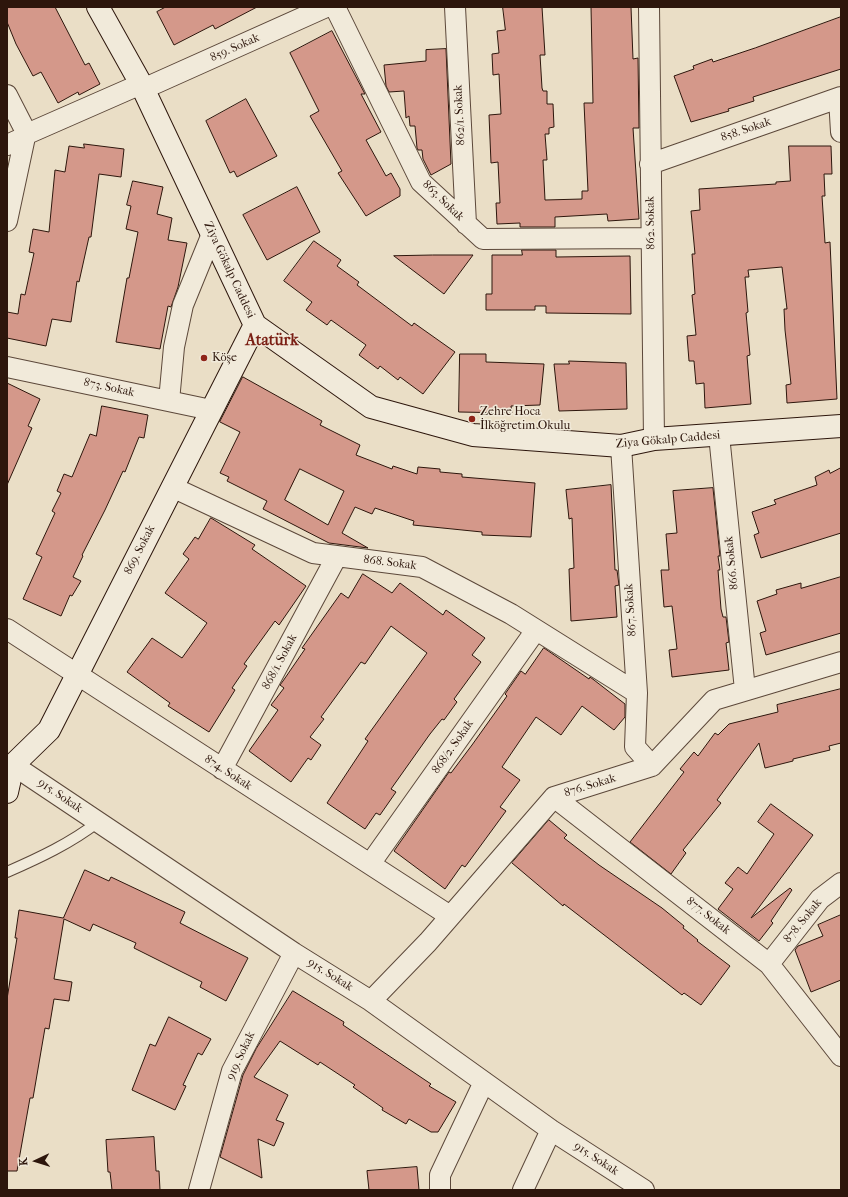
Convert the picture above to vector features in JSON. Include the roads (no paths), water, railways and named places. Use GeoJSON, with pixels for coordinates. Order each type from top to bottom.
{"type":"FeatureCollection","features":[{"type":"Feature","properties":{"kind":"main road","name":"Ziya Gökalp Caddesi"},"geometry":{"type":"LineString","coordinates":[[98,7],[142,87],[255,325],[371,407],[473,435],[621,446],[654,439],[841,426]]}},
{"type":"Feature","properties":{"kind":"main road","name":"869. Sokak"},"geometry":{"type":"LineString","coordinates":[[13,765],[48,730],[255,325]]}},
{"type":"Feature","properties":{"kind":"main road"},"geometry":{"type":"LineString","coordinates":[[7,792],[13,765]]}},
{"type":"Feature","properties":{"kind":"street","name":"859. Sokak"},"geometry":{"type":"LineString","coordinates":[[7,145],[26,135],[142,87],[326,7]]}},
{"type":"Feature","properties":{"kind":"street","name":"863. Sokak"},"geometry":{"type":"LineString","coordinates":[[336,7],[421,182],[483,239],[651,238]]}},
{"type":"Feature","properties":{"kind":"street","name":"862/1. Sokak"},"geometry":{"type":"LineString","coordinates":[[455,7],[466,224]]}},
{"type":"Feature","properties":{"kind":"street","name":"862. Sokak"},"geometry":{"type":"LineString","coordinates":[[649,7],[654,439]]}},
{"type":"Feature","properties":{"kind":"street"},"geometry":{"type":"LineString","coordinates":[[7,95],[26,135],[7,220]]}},
{"type":"Feature","properties":{"kind":"street","name":"858. Sokak"},"geometry":{"type":"LineString","coordinates":[[650,164],[840,98]]}},
{"type":"Feature","properties":{"kind":"street"},"geometry":{"type":"LineString","coordinates":[[840,98],[841,132]]}},
{"type":"Feature","properties":{"kind":"street"},"geometry":{"type":"LineString","coordinates":[[169,401],[174,347],[183,305],[212,234]]}},
{"type":"Feature","properties":{"kind":"street","name":"873. Sokak"},"geometry":{"type":"LineString","coordinates":[[7,367],[211,410]]}},
{"type":"Feature","properties":{"kind":"street","name":"866. Sokak"},"geometry":{"type":"LineString","coordinates":[[719,435],[745,690]]}},
{"type":"Feature","properties":{"kind":"street","name":"867. Sokak"},"geometry":{"type":"LineString","coordinates":[[621,446],[637,693],[635,747],[652,766]]}},
{"type":"Feature","properties":{"kind":"street","name":"868. Sokak"},"geometry":{"type":"LineString","coordinates":[[172,487],[313,553],[422,567],[511,614],[637,693]]}},
{"type":"Feature","properties":{"kind":"street","name":"868/1. Sokak"},"geometry":{"type":"LineString","coordinates":[[222,769],[337,556]]}},
{"type":"Feature","properties":{"kind":"street","name":"874. Sokak"},"geometry":{"type":"LineString","coordinates":[[7,629],[450,916]]}},
{"type":"Feature","properties":{"kind":"street","name":"868/2. Sokak"},"geometry":{"type":"LineString","coordinates":[[370,864],[536,630]]}},
{"type":"Feature","properties":{"kind":"street","name":"876. Sokak"},"geometry":{"type":"LineString","coordinates":[[371,1001],[450,916],[554,797],[652,766],[714,700],[841,662]]}},
{"type":"Feature","properties":{"kind":"street","name":"915. Sokak"},"geometry":{"type":"LineString","coordinates":[[13,765],[294,953],[371,1001],[551,1130],[644,1190]]}},
{"type":"Feature","properties":{"kind":"street","name":"877. Sokak"},"geometry":{"type":"LineString","coordinates":[[554,797],[769,964],[841,1056]]}},
{"type":"Feature","properties":{"kind":"street","name":"878. Sokak"},"geometry":{"type":"LineString","coordinates":[[769,964],[820,899],[841,883]]}},
{"type":"Feature","properties":{"kind":"street","name":"919. Sokak"},"geometry":{"type":"LineString","coordinates":[[199,1190],[232,1071],[294,953]]}},
{"type":"Feature","properties":{"kind":"street"},"geometry":{"type":"LineString","coordinates":[[440,1190],[440,1175],[484,1082]]}},
{"type":"Feature","properties":{"kind":"street"},"geometry":{"type":"LineString","coordinates":[[523,1190],[551,1130]]}},
{"type":"Feature","properties":{"kind":"lane"},"geometry":{"type":"LineString","coordinates":[[7,872],[68,842],[98,822]]}},
{"type":"Feature","properties":{"kind":"place","name":"Köşe"},"geometry":{"type":"Point","coordinates":[204,358]}},
{"type":"Feature","properties":{"kind":"place","name":"Zehre Hoca İlköğretim Okulu"},"geometry":{"type":"Point","coordinates":[472,419]}},
{"type":"Feature","properties":{"kind":"district","name":"Atatürk"},"geometry":{"type":"Point","coordinates":[272,341]}}]}
